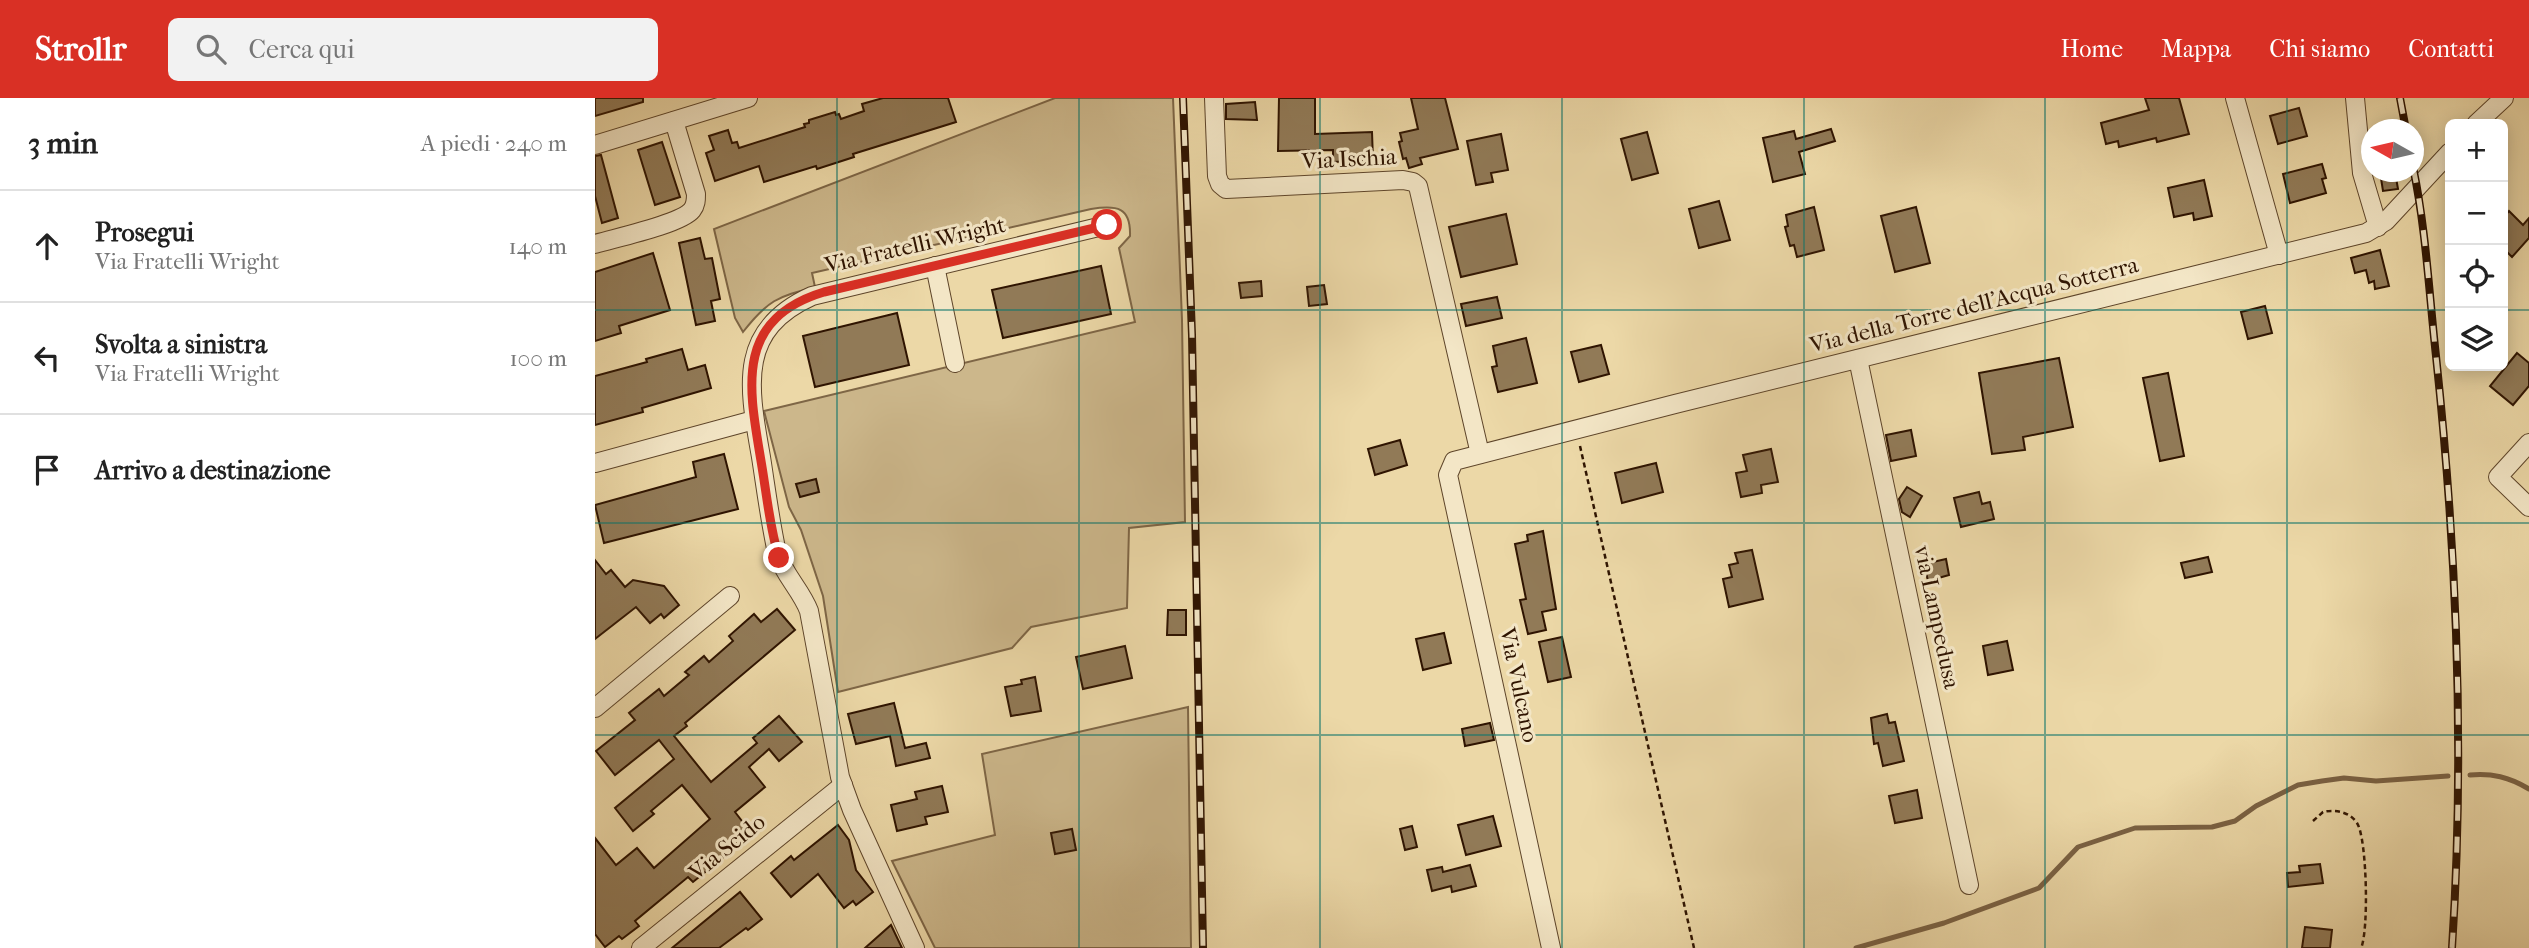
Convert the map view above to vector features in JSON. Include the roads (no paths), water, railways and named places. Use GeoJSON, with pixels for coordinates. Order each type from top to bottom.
{"type":"FeatureCollection","features":[{"type":"Feature","properties":{"kind":"street"},"geometry":{"type":"LineString","coordinates":[[595,145],[748,98]]}},
{"type":"Feature","properties":{"kind":"street","name":"Via Ischia"},"geometry":{"type":"LineString","coordinates":[[1215,98],[1217,176],[1226,189],[1403,180],[1413,182],[1418,187],[1480,454]]}},
{"type":"Feature","properties":{"kind":"street"},"geometry":{"type":"LineString","coordinates":[[2235,98],[2279,255]]}},
{"type":"Feature","properties":{"kind":"street"},"geometry":{"type":"LineString","coordinates":[[2355,98],[2362,173],[2378,227]]}},
{"type":"Feature","properties":{"kind":"street"},"geometry":{"type":"LineString","coordinates":[[2481,119],[2504,98]]}},
{"type":"Feature","properties":{"kind":"street"},"geometry":{"type":"LineString","coordinates":[[595,244],[675,220],[692,210],[696,194],[674,121]]}},
{"type":"Feature","properties":{"kind":"street","name":"Via della Torre dell'Acqua Sotterra"},"geometry":{"type":"LineString","coordinates":[[1480,454],[2366,233],[2378,227],[2409,198],[2445,158]]}},
{"type":"Feature","properties":{"kind":"street","name":"Via Fratelli Wright"},"geometry":{"type":"LineString","coordinates":[[915,948],[843,785],[809,611],[803,596],[783,569],[777,553],[750,388],[754,358],[767,329],[779,315],[818,293],[1107,225]]}},
{"type":"Feature","properties":{"kind":"street"},"geometry":{"type":"LineString","coordinates":[[935,266],[955,363]]}},
{"type":"Feature","properties":{"kind":"street","name":"via Lampedusa"},"geometry":{"type":"LineString","coordinates":[[1858,359],[1969,885]]}},
{"type":"Feature","properties":{"kind":"street"},"geometry":{"type":"LineString","coordinates":[[595,463],[754,420]]}},
{"type":"Feature","properties":{"kind":"street"},"geometry":{"type":"LineString","coordinates":[[2529,443],[2498,477],[2529,507]]}},
{"type":"Feature","properties":{"kind":"street","name":"Via Vulcano"},"geometry":{"type":"LineString","coordinates":[[1480,454],[1456,460],[1450,465],[1448,474],[1551,948]]}},
{"type":"Feature","properties":{"kind":"street"},"geometry":{"type":"LineString","coordinates":[[595,708],[730,596]]}},
{"type":"Feature","properties":{"kind":"street","name":"Via Scido"},"geometry":{"type":"LineString","coordinates":[[641,948],[843,785]]}},
{"type":"Feature","properties":{"kind":"waterway"},"geometry":{"type":"LineString","coordinates":[[2470,775],[2500,777],[2529,789]]}},
{"type":"Feature","properties":{"kind":"waterway"},"geometry":{"type":"LineString","coordinates":[[1856,948],[1944,923],[2039,888],[2078,847],[2135,828],[2212,827],[2235,821],[2256,806],[2298,785],[2322,781],[2344,778],[2376,781],[2448,776]]}},
{"type":"Feature","properties":{"kind":"railway"},"geometry":{"type":"LineString","coordinates":[[1183,98],[1192,335],[1203,948]]}},
{"type":"Feature","properties":{"kind":"railway"},"geometry":{"type":"LineString","coordinates":[[2400,98],[2404,119]]}},
{"type":"Feature","properties":{"kind":"railway"},"geometry":{"type":"LineString","coordinates":[[2416,182],[2427,261],[2454,578],[2458,800],[2452,948]]}}]}
